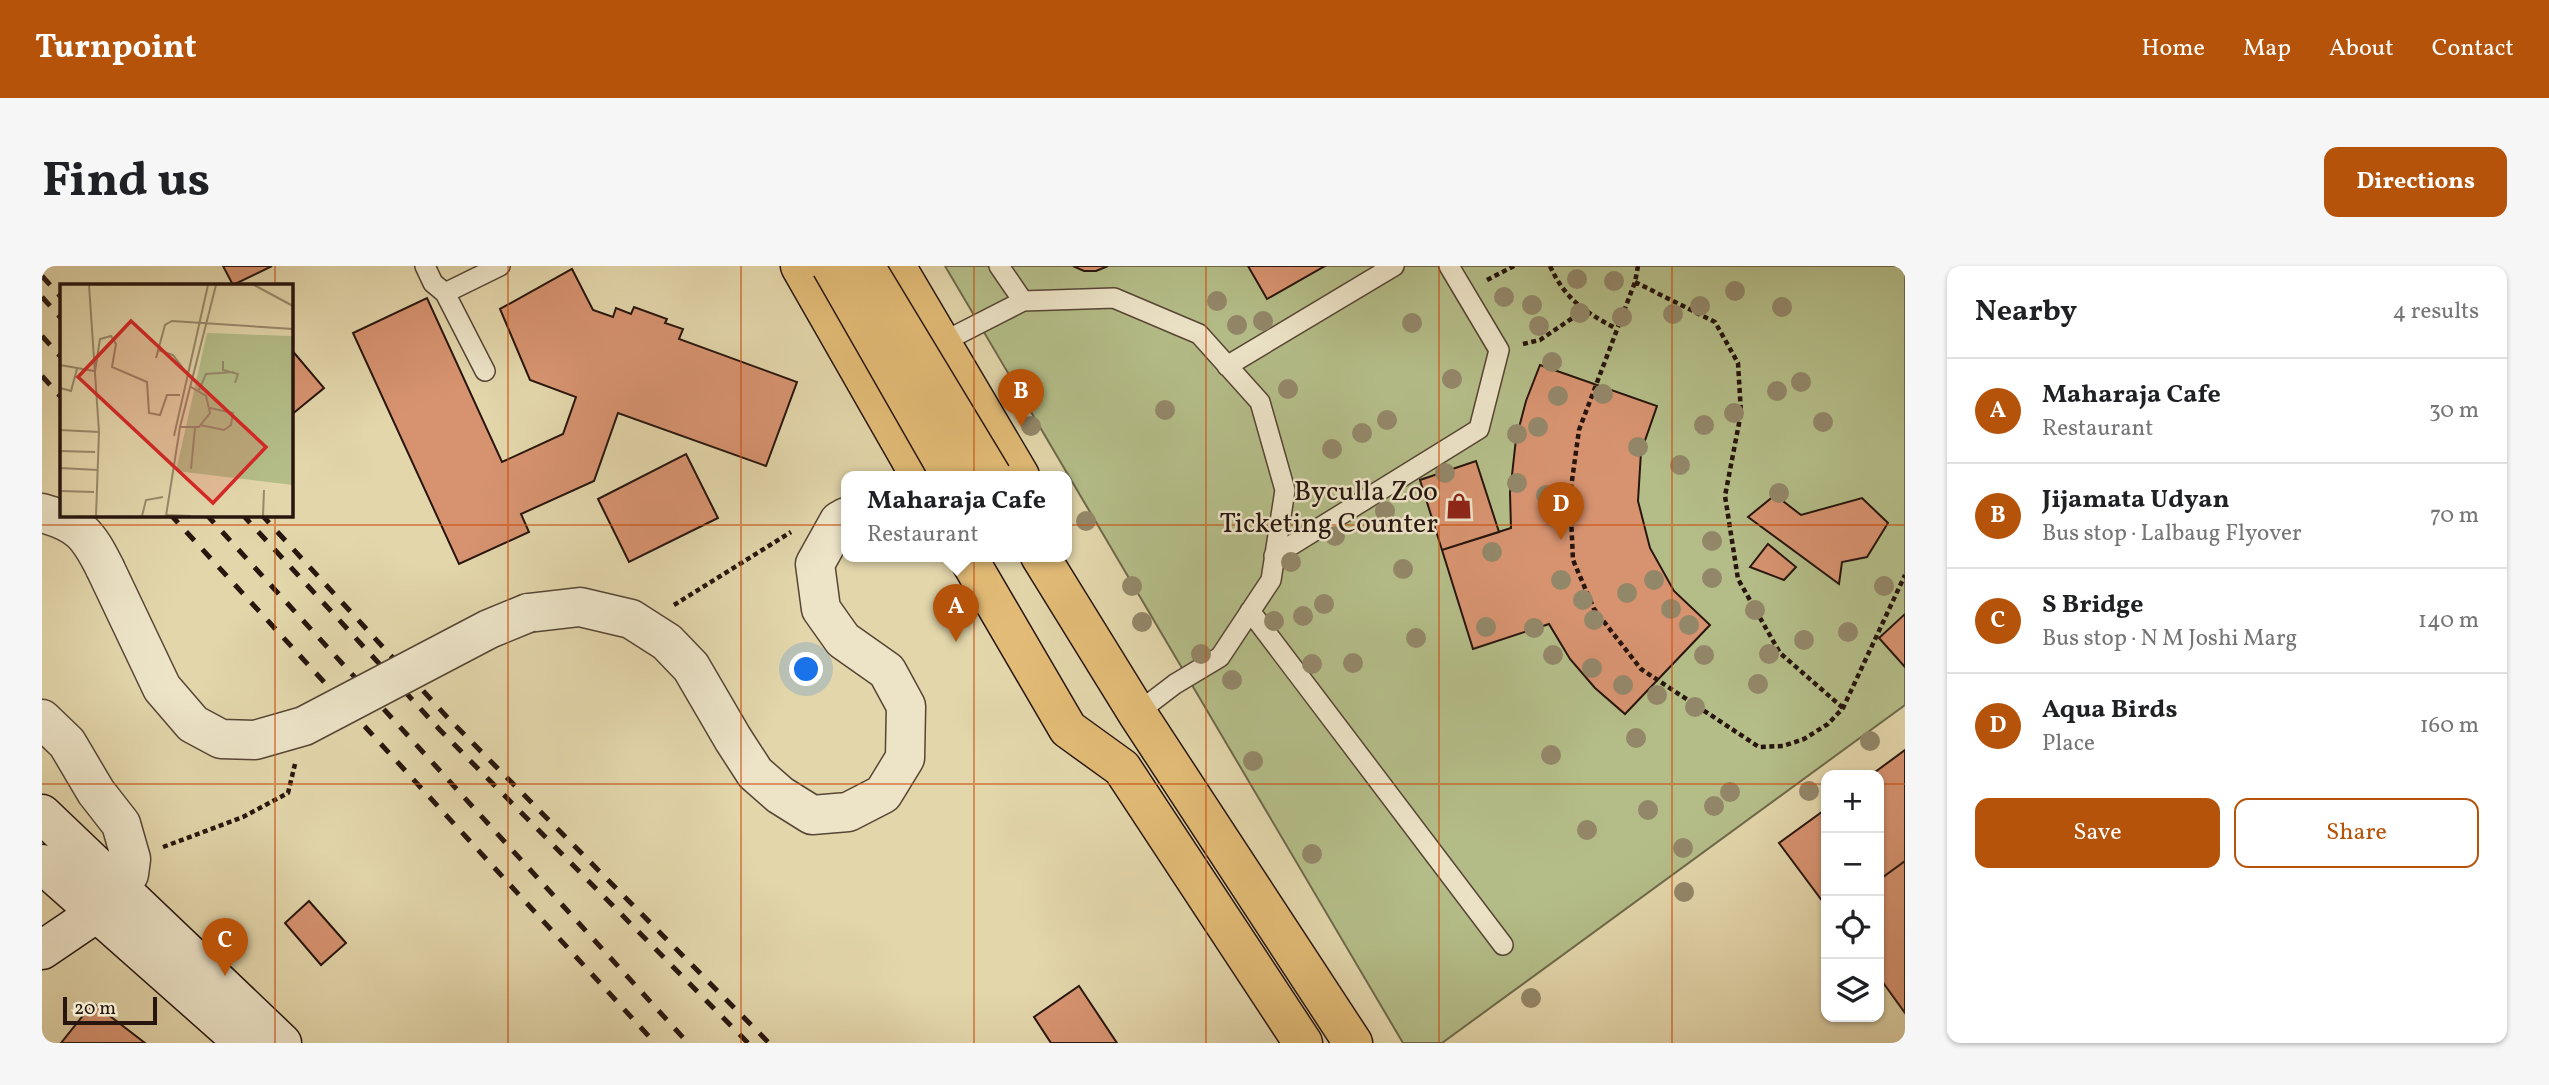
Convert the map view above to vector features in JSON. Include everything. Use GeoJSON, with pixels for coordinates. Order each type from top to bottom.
{"type":"FeatureCollection","features":[{"type":"Feature","properties":{"kind":"highway"},"geometry":{"type":"LineString","coordinates":[[800,266],[924,471]]}},
{"type":"Feature","properties":{"kind":"highway"},"geometry":{"type":"LineString","coordinates":[[831,266],[924,471]]}},
{"type":"Feature","properties":{"kind":"highway"},"geometry":{"type":"LineString","coordinates":[[865,266],[989,471]]}},
{"type":"Feature","properties":{"kind":"highway"},"geometry":{"type":"LineString","coordinates":[[896,266],[1017,471]]}},
{"type":"Feature","properties":{"kind":"highway"},"geometry":{"type":"LineString","coordinates":[[971,562],[1068,729],[1122,768]]}},
{"type":"Feature","properties":{"kind":"highway"},"geometry":{"type":"LineString","coordinates":[[1001,562],[1068,680],[1122,768],[1303,1043]]}},
{"type":"Feature","properties":{"kind":"highway"},"geometry":{"type":"LineString","coordinates":[[1044,562],[1137,713],[1353,1043]]}},
{"type":"Feature","properties":{"kind":"highway"},"geometry":{"type":"LineString","coordinates":[[1071,562],[1131,661],[1137,713]]}},
{"type":"Feature","properties":{"kind":"street"},"geometry":{"type":"LineString","coordinates":[[42,513],[68,520],[92,542],[162,688],[193,724],[222,738],[255,740],[304,726],[489,629],[528,613],[580,607],[631,620],[667,642],[691,667],[755,773],[812,815],[848,812],[883,794],[905,758],[906,706],[887,671],[843,640],[821,608],[815,564],[836,530]]}},
{"type":"Feature","properties":{"kind":"street"},"geometry":{"type":"LineString","coordinates":[[42,719],[67,743],[96,792],[121,824],[117,886],[244,1043]]}},
{"type":"Feature","properties":{"kind":"street"},"geometry":{"type":"LineString","coordinates":[[50,884],[85,853],[96,792]]}},
{"type":"Feature","properties":{"kind":"street"},"geometry":{"type":"LineString","coordinates":[[42,814],[282,1043]]}},
{"type":"Feature","properties":{"kind":"street"},"geometry":{"type":"LineString","coordinates":[[50,884],[117,886]]}},
{"type":"Feature","properties":{"kind":"street"},"geometry":{"type":"LineString","coordinates":[[42,950],[117,886]]}},
{"type":"Feature","properties":{"kind":"lane"},"geometry":{"type":"LineString","coordinates":[[425,266],[433,283],[445,293],[485,371]]}},
{"type":"Feature","properties":{"kind":"lane"},"geometry":{"type":"LineString","coordinates":[[445,293],[500,266]]}},
{"type":"Feature","properties":{"kind":"lane"},"geometry":{"type":"LineString","coordinates":[[999,266],[1023,302]]}},
{"type":"Feature","properties":{"kind":"lane"},"geometry":{"type":"LineString","coordinates":[[1227,366],[1394,266]]}},
{"type":"Feature","properties":{"kind":"lane"},"geometry":{"type":"LineString","coordinates":[[1275,556],[1479,429],[1499,350],[1449,266]]}},
{"type":"Feature","properties":{"kind":"lane"},"geometry":{"type":"LineString","coordinates":[[941,343],[1023,302],[1114,298],[1199,334],[1259,402],[1285,489],[1271,580],[1220,657],[1175,684],[1137,713]]}},
{"type":"Feature","properties":{"kind":"lane"},"geometry":{"type":"LineString","coordinates":[[1250,611],[1503,945]]}},
{"type":"Feature","properties":{"kind":"path"},"geometry":{"type":"LineString","coordinates":[[1550,266],[1558,284],[1583,311],[1615,328]]}},
{"type":"Feature","properties":{"kind":"path"},"geometry":{"type":"LineString","coordinates":[[1638,266],[1578,430],[1570,495],[1573,560],[1594,608],[1641,669],[1759,747],[1783,746],[1804,739],[1828,724],[1843,708],[1905,575]]}},
{"type":"Feature","properties":{"kind":"path"},"geometry":{"type":"LineString","coordinates":[[1634,282],[1715,322],[1738,363],[1741,413],[1725,496],[1738,579],[1780,653],[1843,708]]}},
{"type":"Feature","properties":{"kind":"path"},"geometry":{"type":"LineString","coordinates":[[1499,350],[1540,340],[1583,311]]}},
{"type":"Feature","properties":{"kind":"path"},"geometry":{"type":"LineString","coordinates":[[640,625],[800,527],[836,530]]}},
{"type":"Feature","properties":{"kind":"path"},"geometry":{"type":"LineString","coordinates":[[117,886],[288,793],[304,726]]}},
{"type":"Feature","properties":{"kind":"green space"},"geometry":{"type":"Polygon","coordinates":[[[945,266],[1905,266],[1905,705],[1442,1043],[1403,1043],[1072,481],[1072,471],[1066,471],[945,266]]]}},
{"type":"Feature","properties":{"kind":"building"},"geometry":{"type":"Polygon","coordinates":[[[223,266],[272,266],[235,284],[232,284],[223,266]]]}},
{"type":"Feature","properties":{"kind":"building"},"geometry":{"type":"Polygon","coordinates":[[[1073,266],[1108,266],[1096,271],[1084,271],[1073,266]]]}},
{"type":"Feature","properties":{"kind":"building"},"geometry":{"type":"Polygon","coordinates":[[[1248,266],[1325,266],[1267,299],[1248,266]]]}},
{"type":"Feature","properties":{"kind":"building"},"geometry":{"type":"Polygon","coordinates":[[[572,269],[593,310],[613,317],[616,308],[631,314],[634,307],[667,319],[665,323],[683,329],[679,339],[797,382],[766,466],[618,413],[594,481],[521,514],[529,532],[459,564],[353,333],[427,298],[502,462],[563,434],[576,397],[530,380],[500,309],[572,269]]]}},
{"type":"Feature","properties":{"kind":"building"},"geometry":{"type":"Polygon","coordinates":[[[292,350],[324,388],[292,414],[292,350]]]}},
{"type":"Feature","properties":{"kind":"building"},"geometry":{"type":"Polygon","coordinates":[[[1540,365],[1657,406],[1641,452],[1638,501],[1650,548],[1674,591],[1710,625],[1625,714],[1595,688],[1570,659],[1549,624],[1473,649],[1442,550],[1511,528],[1510,493],[1516,439],[1526,401],[1540,365]]]}},
{"type":"Feature","properties":{"kind":"building"},"geometry":{"type":"Polygon","coordinates":[[[686,454],[718,518],[629,562],[598,499],[686,454]]]}},
{"type":"Feature","properties":{"kind":"building","name":"Byculla Zoo Ticketing Counter"},"geometry":{"type":"Polygon","coordinates":[[[1476,461],[1499,532],[1442,550],[1420,480],[1476,461]]]}},
{"type":"Feature","properties":{"kind":"building"},"geometry":{"type":"Polygon","coordinates":[[[1775,495],[1801,515],[1862,498],[1888,523],[1867,557],[1842,562],[1839,584],[1748,517],[1775,495]]]}},
{"type":"Feature","properties":{"kind":"building"},"geometry":{"type":"Polygon","coordinates":[[[1768,544],[1796,567],[1784,580],[1750,567],[1768,544]]]}},
{"type":"Feature","properties":{"kind":"building"},"geometry":{"type":"Polygon","coordinates":[[[1905,614],[1905,667],[1879,638],[1905,614]]]}},
{"type":"Feature","properties":{"kind":"building"},"geometry":{"type":"Polygon","coordinates":[[[1905,750],[1905,861],[1884,876],[1884,770],[1878,770],[1905,750]]]}},
{"type":"Feature","properties":{"kind":"building"},"geometry":{"type":"Polygon","coordinates":[[[1821,813],[1821,899],[1779,843],[1821,813]]]}},
{"type":"Feature","properties":{"kind":"building"},"geometry":{"type":"Polygon","coordinates":[[[1905,861],[1905,1013],[1884,984],[1884,876],[1905,861]]]}},
{"type":"Feature","properties":{"kind":"building"},"geometry":{"type":"Polygon","coordinates":[[[309,901],[346,943],[321,965],[285,923],[309,901]]]}},
{"type":"Feature","properties":{"kind":"building"},"geometry":{"type":"Polygon","coordinates":[[[1079,986],[1117,1043],[1051,1043],[1034,1017],[1079,986]]]}},
{"type":"Feature","properties":{"kind":"building"},"geometry":{"type":"Polygon","coordinates":[[[93,1003],[145,1043],[61,1043],[93,1003]]]}},
{"type":"Feature","properties":{"kind":"railway"},"geometry":{"type":"LineString","coordinates":[[42,276],[60,296]]}},
{"type":"Feature","properties":{"kind":"railway"},"geometry":{"type":"LineString","coordinates":[[42,297],[60,317]]}},
{"type":"Feature","properties":{"kind":"railway"},"geometry":{"type":"LineString","coordinates":[[42,336],[60,356]]}},
{"type":"Feature","properties":{"kind":"railway"},"geometry":{"type":"LineString","coordinates":[[42,376],[60,396]]}},
{"type":"Feature","properties":{"kind":"railway"},"geometry":{"type":"LineString","coordinates":[[172,516],[655,1043]]}},
{"type":"Feature","properties":{"kind":"railway"},"geometry":{"type":"LineString","coordinates":[[208,516],[688,1043]]}},
{"type":"Feature","properties":{"kind":"railway"},"geometry":{"type":"LineString","coordinates":[[244,516],[440,730],[748,1043]]}},
{"type":"Feature","properties":{"kind":"railway"},"geometry":{"type":"LineString","coordinates":[[263,516],[448,718],[769,1043]]}},
{"type":"Feature","properties":{"kind":"place","name":"Jijamata Udyan"},"geometry":{"type":"Point","coordinates":[1021,427]}},
{"type":"Feature","properties":{"kind":"place","name":"Byculla Zoo Ticketing Counter"},"geometry":{"type":"Point","coordinates":[1459,506]}},
{"type":"Feature","properties":{"kind":"place","name":"Aqua Birds"},"geometry":{"type":"Point","coordinates":[1561,540]}},
{"type":"Feature","properties":{"kind":"place","name":"Maharaja Cafe"},"geometry":{"type":"Point","coordinates":[956,642]}},
{"type":"Feature","properties":{"kind":"place","name":"S Bridge"},"geometry":{"type":"Point","coordinates":[225,976]}}]}
